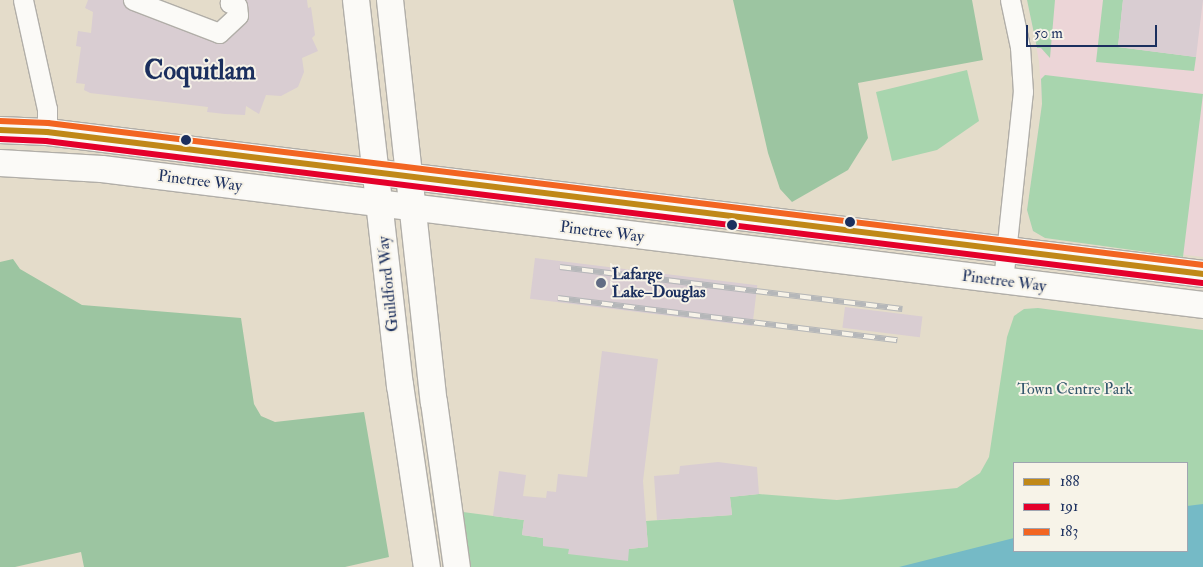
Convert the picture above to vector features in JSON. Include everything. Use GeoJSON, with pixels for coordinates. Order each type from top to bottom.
{"type":"FeatureCollection","features":[{"type":"Feature","properties":{"kind":"main road","name":"Guildford Way"},"geometry":{"type":"LineString","coordinates":[[356,0],[400,385],[427,567]]}},
{"type":"Feature","properties":{"kind":"main road","name":"Guildford Way"},"geometry":{"type":"LineString","coordinates":[[390,0],[434,402],[457,567]]}},
{"type":"Feature","properties":{"kind":"main road","name":"Pinetree Way"},"geometry":{"type":"LineString","coordinates":[[0,130],[47,132],[1203,274]]}},
{"type":"Feature","properties":{"kind":"main road"},"geometry":{"type":"LineString","coordinates":[[4,163],[47,132]]}},
{"type":"Feature","properties":{"kind":"main road","name":"Pinetree Way"},"geometry":{"type":"LineString","coordinates":[[4,163],[65,165],[1203,305]]}},
{"type":"Feature","properties":{"kind":"street"},"geometry":{"type":"LineString","coordinates":[[23,0],[47,109],[47,132]]}},
{"type":"Feature","properties":{"kind":"street"},"geometry":{"type":"LineString","coordinates":[[133,0],[219,34],[238,14],[238,6],[230,3],[230,0]]}},
{"type":"Feature","properties":{"kind":"street"},"geometry":{"type":"LineString","coordinates":[[1003,281],[1023,92],[1020,47],[1010,0]]}},
{"type":"Feature","properties":{"kind":"shaded area"},"geometry":{"type":"Polygon","coordinates":[[[1027,0],[1203,0],[1203,257],[1045,238],[1033,231],[1027,210],[1042,104],[1039,61],[1027,0]]]}},
{"type":"Feature","properties":{"kind":"green space"},"geometry":{"type":"Polygon","coordinates":[[[733,0],[972,0],[983,60],[858,83],[868,138],[848,170],[792,202],[780,189],[768,153],[733,0]]]}},
{"type":"Feature","properties":{"kind":"green space"},"geometry":{"type":"Polygon","coordinates":[[[1027,0],[1055,0],[1050,58],[1041,48],[1037,48],[1027,0]]]}},
{"type":"Feature","properties":{"kind":"green space"},"geometry":{"type":"Polygon","coordinates":[[[1103,0],[1123,0],[1118,47],[1196,57],[1194,71],[1096,62],[1103,0]]]}},
{"type":"Feature","properties":{"kind":"green space"},"geometry":{"type":"Polygon","coordinates":[[[967,70],[979,121],[937,150],[892,161],[876,92],[967,70]]]}},
{"type":"Feature","properties":{"kind":"green space"},"geometry":{"type":"Polygon","coordinates":[[[1045,75],[1203,94],[1183,257],[1045,238],[1033,231],[1027,210],[1042,104],[1041,79],[1045,75]]]}},
{"type":"Feature","properties":{"kind":"green space"},"geometry":{"type":"Polygon","coordinates":[[[13,259],[20,269],[82,305],[241,318],[254,404],[261,416],[275,422],[364,412],[389,557],[345,567],[84,567],[81,552],[15,567],[0,567],[0,262],[13,259]]]}},
{"type":"Feature","properties":{"kind":"green space","name":"Town Centre Park"},"geometry":{"type":"Polygon","coordinates":[[[1038,308],[1203,330],[1203,567],[470,567],[463,512],[524,520],[522,535],[543,538],[543,546],[629,549],[648,547],[646,521],[732,515],[730,497],[759,494],[837,500],[957,488],[980,473],[989,457],[1007,337],[1014,316],[1024,309],[1038,308]]]}},
{"type":"Feature","properties":{"kind":"water"},"geometry":{"type":"Polygon","coordinates":[[[1203,504],[1203,567],[899,567],[1013,538],[1013,552],[1188,552],[1188,506],[1203,504]]]}},
{"type":"Feature","properties":{"kind":"building"},"geometry":{"type":"Polygon","coordinates":[[[88,0],[133,0],[219,33],[241,0],[307,0],[308,8],[311,7],[315,35],[312,38],[318,51],[302,58],[304,72],[298,87],[281,96],[266,95],[259,114],[246,106],[245,115],[225,114],[207,112],[208,107],[90,93],[84,90],[85,84],[76,83],[81,47],[76,46],[78,31],[91,33],[93,12],[85,8],[88,0]]]}},
{"type":"Feature","properties":{"kind":"building"},"geometry":{"type":"Polygon","coordinates":[[[1123,0],[1203,0],[1196,57],[1118,47],[1123,0]]]}},
{"type":"Feature","properties":{"kind":"building"},"geometry":{"type":"Polygon","coordinates":[[[535,258],[757,285],[752,326],[530,299],[535,258]]]}},
{"type":"Feature","properties":{"kind":"building"},"geometry":{"type":"Polygon","coordinates":[[[845,307],[922,317],[920,337],[842,328],[845,307]]]}},
{"type":"Feature","properties":{"kind":"building"},"geometry":{"type":"Polygon","coordinates":[[[602,351],[658,359],[643,481],[648,547],[629,549],[628,561],[568,554],[569,549],[543,546],[543,538],[522,535],[524,520],[493,516],[499,471],[526,475],[523,496],[546,498],[547,491],[556,492],[558,474],[587,477],[602,351]]]}},
{"type":"Feature","properties":{"kind":"building"},"geometry":{"type":"Polygon","coordinates":[[[718,462],[757,467],[759,494],[730,497],[732,515],[657,520],[654,476],[679,474],[680,466],[718,462]]]}},
{"type":"Feature","properties":{"kind":"railway"},"geometry":{"type":"LineString","coordinates":[[560,267],[902,309]]}},
{"type":"Feature","properties":{"kind":"railway"},"geometry":{"type":"LineString","coordinates":[[558,298],[897,340]]}},
{"type":"Feature","properties":{"kind":"transit line","name":"183"},"geometry":{"type":"LineString","coordinates":[[0,121],[48,123],[1203,265]]}},
{"type":"Feature","properties":{"kind":"transit line","name":"188"},"geometry":{"type":"LineString","coordinates":[[0,130],[47,132],[1203,274]]}},
{"type":"Feature","properties":{"kind":"transit line","name":"191"},"geometry":{"type":"LineString","coordinates":[[0,139],[46,141],[1202,283]]}},
{"type":"Feature","properties":{"kind":"place","name":"Lafarge Lake–Douglas"},"geometry":{"type":"Point","coordinates":[601,283]}},
{"type":"Feature","properties":{"kind":"district","name":"Coquitlam"},"geometry":{"type":"Point","coordinates":[200,72]}}]}
